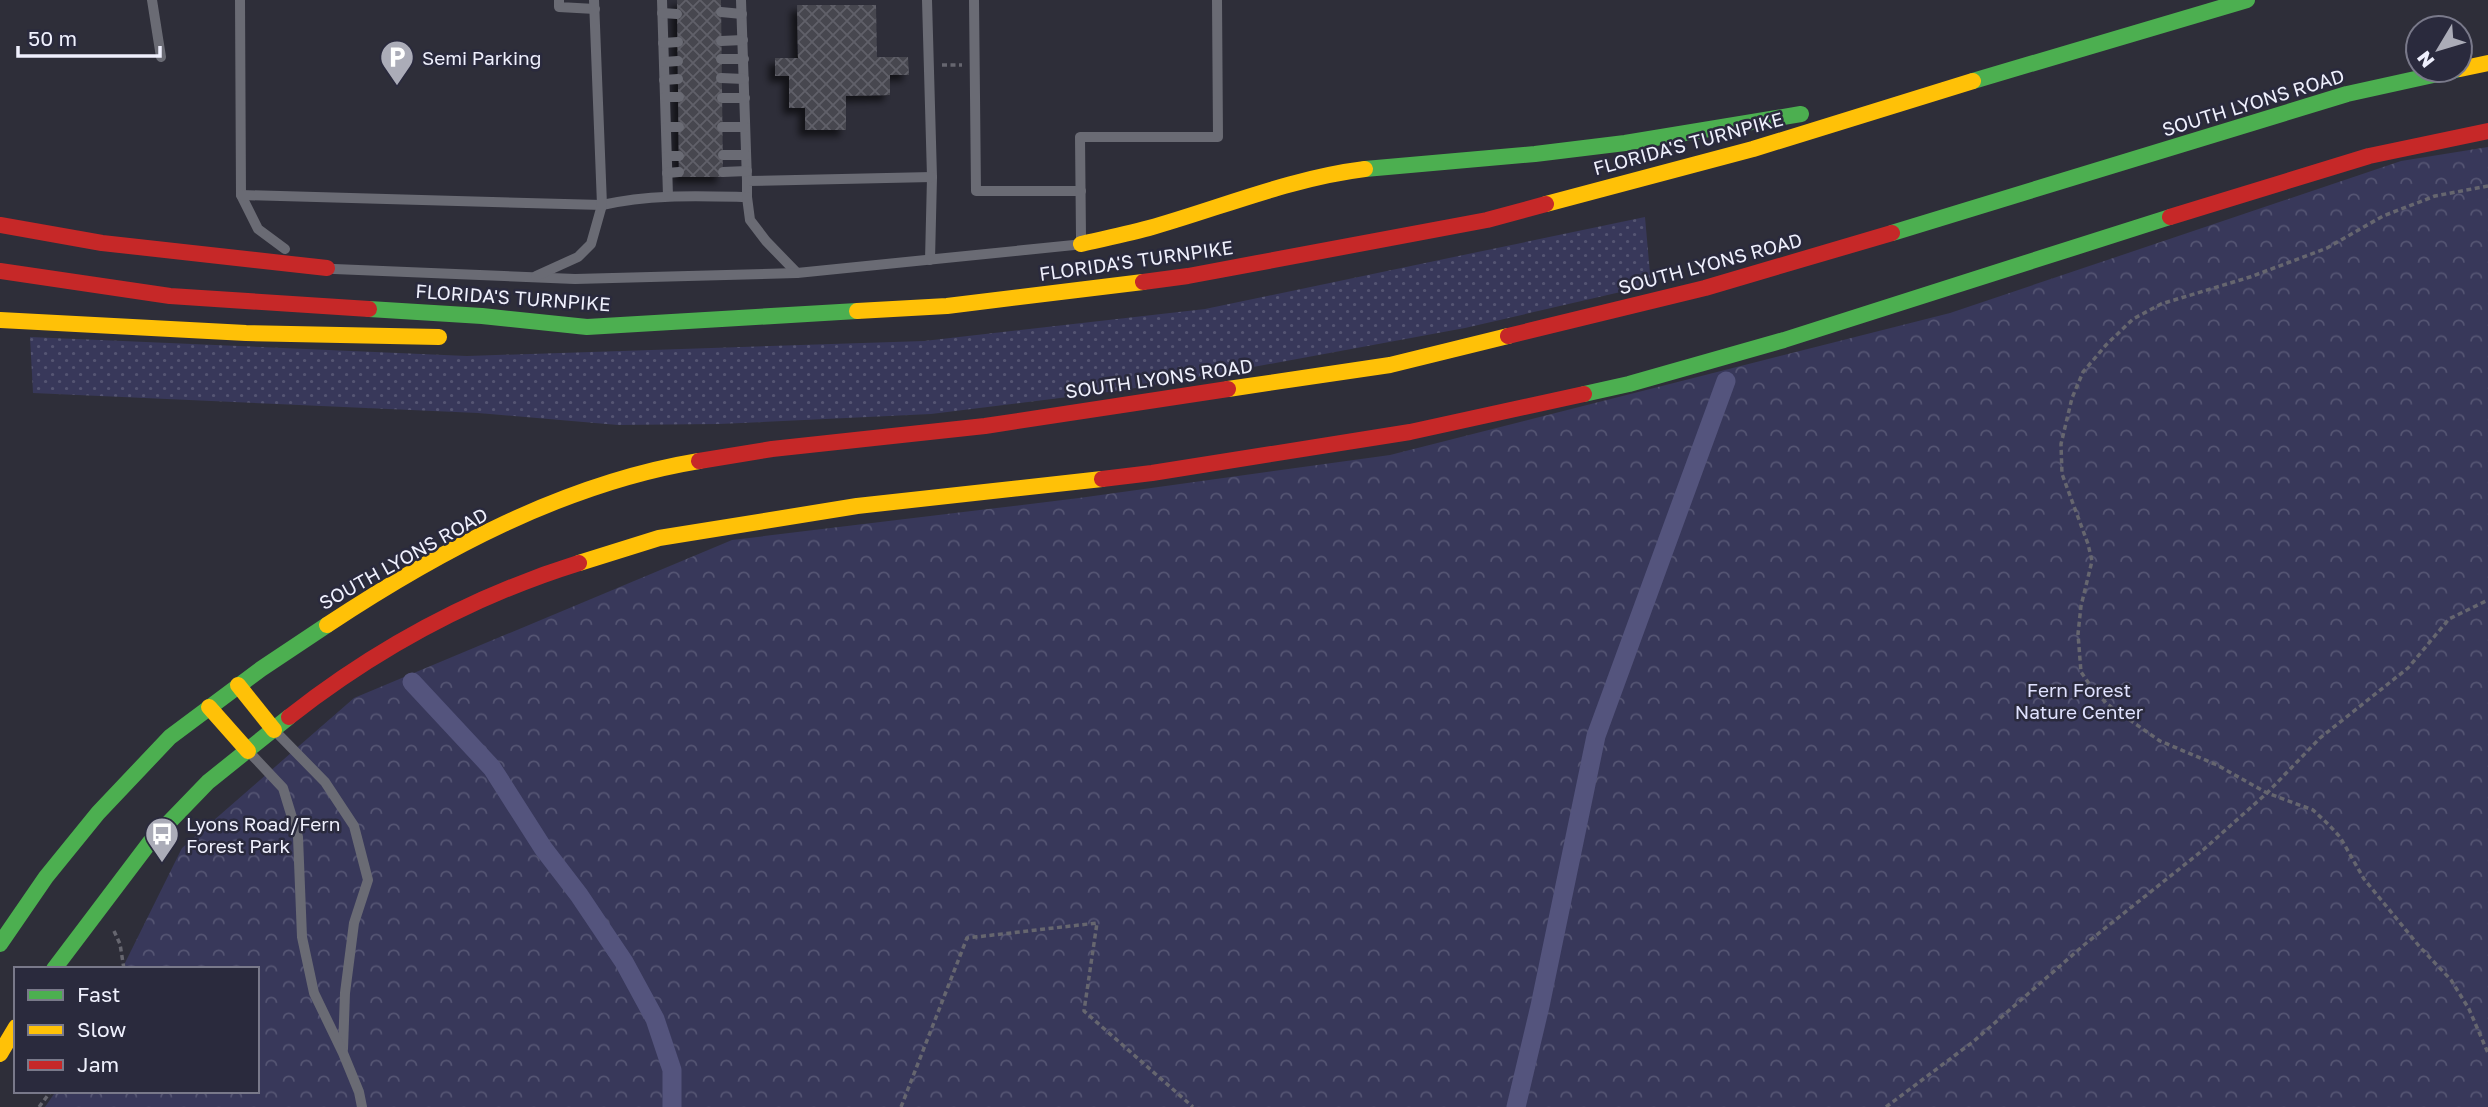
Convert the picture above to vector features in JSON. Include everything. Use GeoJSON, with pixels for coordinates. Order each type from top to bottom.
{"type":"FeatureCollection","features":[{"type":"Feature","properties":{"kind":"main road","name":"FLORIDA'S TURNPIKE"},"geometry":{"type":"LineString","coordinates":[[0,271],[170,296],[482,316],[587,327],[947,306],[1188,276],[1487,220],[1753,149],[2247,0]]}},
{"type":"Feature","properties":{"kind":"main road","name":"SOUTH LYONS ROAD"},"geometry":{"type":"LineString","coordinates":[[0,944],[46,877],[98,813],[170,737],[238,685],[353,608],[462,545],[573,494],[674,465],[772,449],[985,426],[1390,365],[1705,288],[2347,94],[2404,82]]}},
{"type":"Feature","properties":{"kind":"main road"},"geometry":{"type":"LineString","coordinates":[[1081,244],[1149,228],[1224,203],[1341,172],[1535,155],[1827,110],[1875,111]]}},
{"type":"Feature","properties":{"kind":"main road"},"geometry":{"type":"LineString","coordinates":[[55,967],[150,842],[208,782],[324,690],[401,639],[471,604],[549,573],[659,538],[857,506],[1166,471],[1409,432],[1616,387],[1784,340],[2369,156],[2488,131]]}},
{"type":"Feature","properties":{"kind":"main road"},"geometry":{"type":"LineString","coordinates":[[0,225],[102,243],[327,268]]}},
{"type":"Feature","properties":{"kind":"main road"},"geometry":{"type":"LineString","coordinates":[[0,320],[246,333],[460,337]]}},
{"type":"Feature","properties":{"kind":"main road"},"geometry":{"type":"LineString","coordinates":[[512,335],[587,327]]}},
{"type":"Feature","properties":{"kind":"main road"},"geometry":{"type":"LineString","coordinates":[[238,685],[274,730]]}},
{"type":"Feature","properties":{"kind":"main road"},"geometry":{"type":"LineString","coordinates":[[209,707],[248,751]]}},
{"type":"Feature","properties":{"kind":"main road"},"geometry":{"type":"LineString","coordinates":[[0,923],[69,849]]}},
{"type":"Feature","properties":{"kind":"main road"},"geometry":{"type":"LineString","coordinates":[[0,1054],[14,1030]]}},
{"type":"Feature","properties":{"kind":"lane"},"geometry":{"type":"LineString","coordinates":[[152,0],[161,57]]}},
{"type":"Feature","properties":{"kind":"lane"},"geometry":{"type":"LineString","coordinates":[[240,0],[242,195],[258,229],[278,246],[327,268],[532,278],[797,273],[1081,244],[1080,137],[1218,137],[1217,0]]}},
{"type":"Feature","properties":{"kind":"lane"},"geometry":{"type":"LineString","coordinates":[[662,0],[668,195]]}},
{"type":"Feature","properties":{"kind":"lane"},"geometry":{"type":"LineString","coordinates":[[741,0],[750,220],[797,273]]}},
{"type":"Feature","properties":{"kind":"lane"},"geometry":{"type":"LineString","coordinates":[[927,0],[932,177],[930,260]]}},
{"type":"Feature","properties":{"kind":"lane"},"geometry":{"type":"LineString","coordinates":[[974,0],[976,191],[1081,191]]}},
{"type":"Feature","properties":{"kind":"lane"},"geometry":{"type":"LineString","coordinates":[[532,278],[569,262],[591,244],[602,205],[595,4],[559,3]]}},
{"type":"Feature","properties":{"kind":"lane"},"geometry":{"type":"LineString","coordinates":[[721,12],[742,13]]}},
{"type":"Feature","properties":{"kind":"lane"},"geometry":{"type":"LineString","coordinates":[[662,13],[677,14]]}},
{"type":"Feature","properties":{"kind":"lane"},"geometry":{"type":"LineString","coordinates":[[721,41],[743,40]]}},
{"type":"Feature","properties":{"kind":"lane"},"geometry":{"type":"LineString","coordinates":[[663,43],[678,42]]}},
{"type":"Feature","properties":{"kind":"lane"},"geometry":{"type":"LineString","coordinates":[[722,59],[744,59]]}},
{"type":"Feature","properties":{"kind":"lane"},"geometry":{"type":"LineString","coordinates":[[664,62],[678,61]]}},
{"type":"Feature","properties":{"kind":"lane"},"geometry":{"type":"LineString","coordinates":[[722,78],[744,79]]}},
{"type":"Feature","properties":{"kind":"lane"},"geometry":{"type":"LineString","coordinates":[[664,80],[678,79]]}},
{"type":"Feature","properties":{"kind":"lane"},"geometry":{"type":"LineString","coordinates":[[665,97],[678,97]]}},
{"type":"Feature","properties":{"kind":"lane"},"geometry":{"type":"LineString","coordinates":[[722,98],[745,98]]}},
{"type":"Feature","properties":{"kind":"lane"},"geometry":{"type":"LineString","coordinates":[[666,127],[679,127]]}},
{"type":"Feature","properties":{"kind":"lane"},"geometry":{"type":"LineString","coordinates":[[722,127],[745,127]]}},
{"type":"Feature","properties":{"kind":"lane"},"geometry":{"type":"LineString","coordinates":[[723,155],[746,155]]}},
{"type":"Feature","properties":{"kind":"lane"},"geometry":{"type":"LineString","coordinates":[[667,156],[679,156]]}},
{"type":"Feature","properties":{"kind":"lane"},"geometry":{"type":"LineString","coordinates":[[667,173],[679,172]]}},
{"type":"Feature","properties":{"kind":"lane"},"geometry":{"type":"LineString","coordinates":[[723,172],[747,176],[932,177]]}},
{"type":"Feature","properties":{"kind":"lane"},"geometry":{"type":"LineString","coordinates":[[242,195],[602,205],[668,195],[747,197]]}},
{"type":"Feature","properties":{"kind":"lane"},"geometry":{"type":"LineString","coordinates":[[274,730],[325,782],[354,826],[368,880],[354,923],[345,993],[343,1053]]}},
{"type":"Feature","properties":{"kind":"lane"},"geometry":{"type":"LineString","coordinates":[[248,751],[283,788],[298,837],[302,937],[314,993],[343,1053],[362,1107]]}},
{"type":"Feature","properties":{"kind":"path"},"geometry":{"type":"LineString","coordinates":[[2488,186],[2435,196],[2383,216],[2327,248],[2250,277],[2161,304],[2133,319],[2083,372],[2072,397],[2061,444],[2062,474],[2092,561],[2081,606],[2078,634],[2081,672],[2107,704],[2160,740],[2217,765],[2266,793],[2313,810],[2340,837],[2364,879],[2451,980],[2469,1009],[2488,1053]]}},
{"type":"Feature","properties":{"kind":"path"},"geometry":{"type":"LineString","coordinates":[[1886,1107],[1974,1041],[2084,945],[2203,850],[2266,793],[2320,738],[2408,668],[2449,619],[2488,600]]}},
{"type":"Feature","properties":{"kind":"path"},"geometry":{"type":"LineString","coordinates":[[102,904],[120,944],[124,967]]}},
{"type":"Feature","properties":{"kind":"path"},"geometry":{"type":"LineString","coordinates":[[901,1107],[967,938],[1097,923],[1084,1011],[1193,1107]]}},
{"type":"Feature","properties":{"kind":"green space","name":"Fern Forest Nature Center"},"geometry":{"type":"Polygon","coordinates":[[[2488,147],[2488,1107],[45,1107],[55,1093],[259,1093],[259,967],[123,967],[182,848],[354,698],[732,540],[1079,498],[1390,455],[1950,313],[2401,161],[2488,147]]]}},
{"type":"Feature","properties":{"kind":"green space"},"geometry":{"type":"Polygon","coordinates":[[[1645,217],[1651,285],[1465,328],[1237,370],[1124,390],[931,414],[719,424],[618,425],[478,413],[33,393],[30,337],[467,356],[924,341],[1205,309],[1645,217]]]}},
{"type":"Feature","properties":{"kind":"building"},"geometry":{"type":"Polygon","coordinates":[[[677,0],[721,0],[723,177],[679,177],[677,0]]]}},
{"type":"Feature","properties":{"kind":"building"},"geometry":{"type":"Polygon","coordinates":[[[797,5],[876,5],[877,57],[908,57],[909,75],[890,75],[890,95],[846,96],[846,130],[805,130],[805,108],[789,108],[789,76],[775,76],[775,58],[798,58],[797,5]]]}},
{"type":"Feature","properties":{"kind":"waterway"},"geometry":{"type":"LineString","coordinates":[[1516,1107],[1540,1006],[1596,736],[1726,381]]}},
{"type":"Feature","properties":{"kind":"waterway"},"geometry":{"type":"LineString","coordinates":[[412,682],[492,768],[543,848],[579,895],[624,962],[655,1019],[672,1070],[672,1107]]}},
{"type":"Feature","properties":{"kind":"traffic: fast"},"geometry":{"type":"LineString","coordinates":[[1973,81],[2247,0]]}},
{"type":"Feature","properties":{"kind":"traffic: fast"},"geometry":{"type":"LineString","coordinates":[[1892,233],[2347,94],[2404,81]]}},
{"type":"Feature","properties":{"kind":"traffic: fast"},"geometry":{"type":"LineString","coordinates":[[1365,169],[1625,143],[1801,114]]}},
{"type":"Feature","properties":{"kind":"traffic: fast"},"geometry":{"type":"LineString","coordinates":[[1584,394],[1784,340],[2170,217]]}},
{"type":"Feature","properties":{"kind":"traffic: fast"},"geometry":{"type":"LineString","coordinates":[[369,309],[482,316],[587,327],[857,311]]}},
{"type":"Feature","properties":{"kind":"traffic: fast"},"geometry":{"type":"LineString","coordinates":[[0,944],[46,877],[98,813],[170,737],[261,669],[327,625]]}},
{"type":"Feature","properties":{"kind":"traffic: fast"},"geometry":{"type":"LineString","coordinates":[[56,967],[150,842],[208,782],[289,717]]}},
{"type":"Feature","properties":{"kind":"traffic: slow"},"geometry":{"type":"LineString","coordinates":[[2474,66],[2488,63]]}},
{"type":"Feature","properties":{"kind":"traffic: slow"},"geometry":{"type":"LineString","coordinates":[[1546,204],[1753,149],[1973,81]]}},
{"type":"Feature","properties":{"kind":"traffic: slow"},"geometry":{"type":"LineString","coordinates":[[1081,244],[1149,228],[1283,186],[1365,169]]}},
{"type":"Feature","properties":{"kind":"traffic: slow"},"geometry":{"type":"LineString","coordinates":[[857,311],[947,306],[1143,282]]}},
{"type":"Feature","properties":{"kind":"traffic: slow"},"geometry":{"type":"LineString","coordinates":[[0,320],[246,333],[439,337]]}},
{"type":"Feature","properties":{"kind":"traffic: slow"},"geometry":{"type":"LineString","coordinates":[[1228,389],[1390,365],[1508,336]]}},
{"type":"Feature","properties":{"kind":"traffic: slow"},"geometry":{"type":"LineString","coordinates":[[327,625],[459,546],[552,503],[649,471],[699,461]]}},
{"type":"Feature","properties":{"kind":"traffic: slow"},"geometry":{"type":"LineString","coordinates":[[579,563],[659,538],[857,506],[1102,479]]}},
{"type":"Feature","properties":{"kind":"traffic: slow"},"geometry":{"type":"LineString","coordinates":[[238,685],[274,730]]}},
{"type":"Feature","properties":{"kind":"traffic: slow"},"geometry":{"type":"LineString","coordinates":[[209,707],[248,751]]}},
{"type":"Feature","properties":{"kind":"traffic: slow"},"geometry":{"type":"LineString","coordinates":[[0,1054],[14,1030]]}},
{"type":"Feature","properties":{"kind":"traffic: jam"},"geometry":{"type":"LineString","coordinates":[[2170,217],[2369,156],[2488,131]]}},
{"type":"Feature","properties":{"kind":"traffic: jam"},"geometry":{"type":"LineString","coordinates":[[1143,282],[1487,220],[1546,204]]}},
{"type":"Feature","properties":{"kind":"traffic: jam"},"geometry":{"type":"LineString","coordinates":[[0,225],[102,243],[327,268]]}},
{"type":"Feature","properties":{"kind":"traffic: jam"},"geometry":{"type":"LineString","coordinates":[[1508,336],[1705,288],[1892,233]]}},
{"type":"Feature","properties":{"kind":"traffic: jam"},"geometry":{"type":"LineString","coordinates":[[0,271],[170,296],[369,309]]}},
{"type":"Feature","properties":{"kind":"traffic: jam"},"geometry":{"type":"LineString","coordinates":[[699,461],[772,449],[985,426],[1228,389]]}},
{"type":"Feature","properties":{"kind":"traffic: jam"},"geometry":{"type":"LineString","coordinates":[[1102,479],[1410,432],[1584,394]]}},
{"type":"Feature","properties":{"kind":"traffic: jam"},"geometry":{"type":"LineString","coordinates":[[289,717],[357,668],[427,626],[501,591],[579,563]]}},
{"type":"Feature","properties":{"kind":"place","name":"Semi Parking"},"geometry":{"type":"Point","coordinates":[397,87]}},
{"type":"Feature","properties":{"kind":"place","name":"Lyons Road/Fern Forest Park"},"geometry":{"type":"Point","coordinates":[162,864]}}]}
